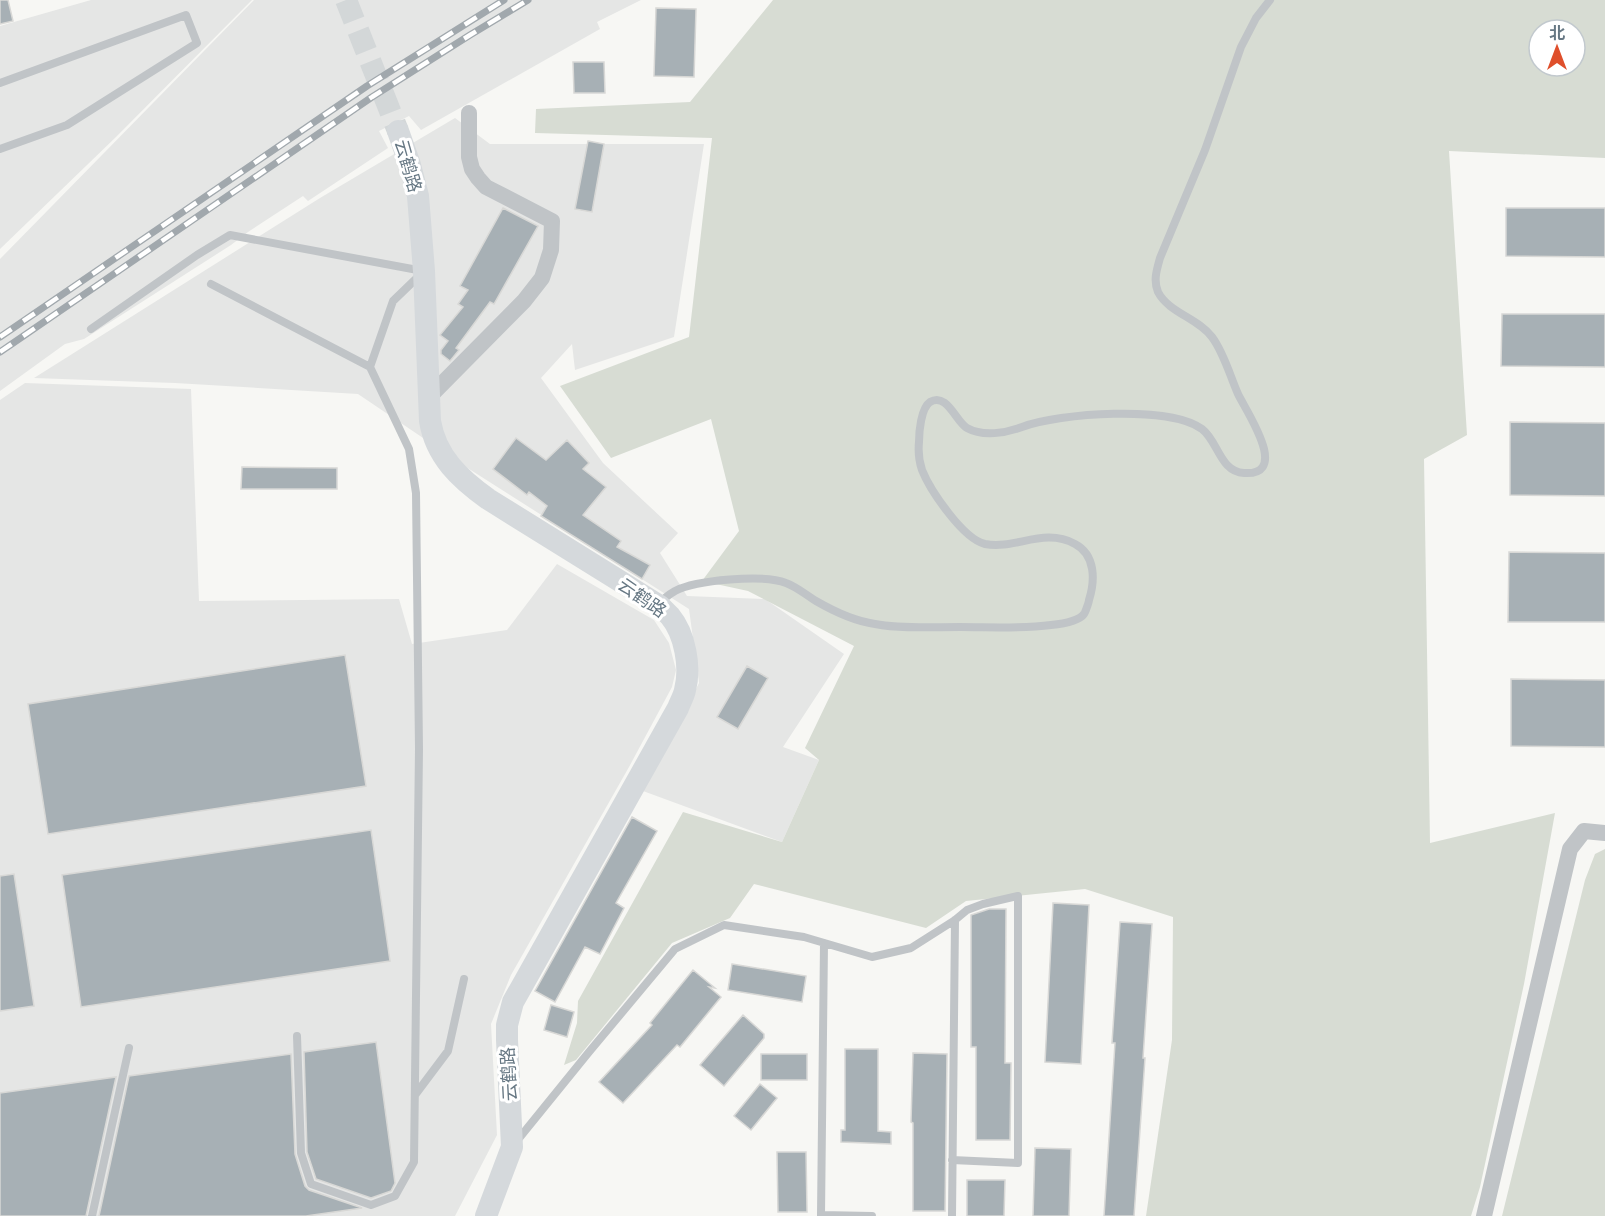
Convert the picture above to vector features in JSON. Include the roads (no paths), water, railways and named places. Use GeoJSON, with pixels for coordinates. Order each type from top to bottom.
{"type":"FeatureCollection","features":[{"type":"Feature","properties":{"kind":"street"},"geometry":{"type":"LineString","coordinates":[[429,397],[524,301],[542,278],[551,250],[552,221],[486,187],[472,169],[469,158],[469,113]]}},
{"type":"Feature","properties":{"kind":"street","name":"云鹤路"},"geometry":{"type":"LineString","coordinates":[[398,131],[418,196],[424,271],[430,421],[435,441],[444,458],[472,488],[658,605],[675,624],[685,651],[687,677],[678,708],[513,1002],[507,1025],[512,1147]]}},
{"type":"Feature","properties":{"kind":"street"},"geometry":{"type":"LineString","coordinates":[[1484,1216],[1570,849],[1584,831],[1605,833]]}},
{"type":"Feature","properties":{"kind":"street"},"geometry":{"type":"LineString","coordinates":[[486,1216],[512,1147]]}},
{"type":"Feature","properties":{"kind":"lane"},"geometry":{"type":"LineString","coordinates":[[658,605],[670,594],[690,586],[719,581],[771,580],[788,584],[826,607],[849,617],[884,626],[1039,626],[1061,623],[1082,616],[1089,600],[1092,572],[1089,558],[1080,547],[1066,540],[1050,538],[1032,538],[998,544],[975,541],[936,495],[923,471],[918,452],[924,411],[933,401],[945,404],[964,427],[987,433],[1007,431],[1042,421],[1073,416],[1136,415],[1181,419],[1198,426],[1208,434],[1225,462],[1233,470],[1249,473],[1262,467],[1265,456],[1262,440],[1240,399],[1214,341],[1204,328],[1164,300],[1157,290],[1155,278],[1160,258],[1215,123],[1241,48],[1256,18],[1270,0]]}},
{"type":"Feature","properties":{"kind":"lane"},"geometry":{"type":"LineString","coordinates":[[0,83],[186,15],[197,43],[67,125],[0,149]]}},
{"type":"Feature","properties":{"kind":"lane"},"geometry":{"type":"LineString","coordinates":[[91,329],[197,255],[230,235],[424,271]]}},
{"type":"Feature","properties":{"kind":"lane"},"geometry":{"type":"LineString","coordinates":[[370,368],[393,301],[424,271]]}},
{"type":"Feature","properties":{"kind":"lane"},"geometry":{"type":"LineString","coordinates":[[211,284],[370,368],[409,449],[416,493],[419,758],[414,1162],[395,1196],[371,1205],[311,1184],[301,1153],[297,1036]]}},
{"type":"Feature","properties":{"kind":"lane"},"geometry":{"type":"LineString","coordinates":[[512,1147],[675,950],[724,925],[804,937],[872,957],[911,948],[955,920],[967,909],[1018,896],[1018,1163],[952,1160]]}},
{"type":"Feature","properties":{"kind":"lane"},"geometry":{"type":"LineString","coordinates":[[952,1216],[955,920]]}},
{"type":"Feature","properties":{"kind":"lane"},"geometry":{"type":"LineString","coordinates":[[824,943],[821,1215],[872,1216]]}},
{"type":"Feature","properties":{"kind":"lane"},"geometry":{"type":"LineString","coordinates":[[414,1096],[448,1050],[464,979]]}},
{"type":"Feature","properties":{"kind":"lane"},"geometry":{"type":"LineString","coordinates":[[92,1216],[129,1048]]}},
{"type":"Feature","properties":{"kind":"tunnel"},"geometry":{"type":"LineString","coordinates":[[346,0],[398,131]]}},
{"type":"Feature","properties":{"kind":"railway"},"geometry":{"type":"LineString","coordinates":[[0,337],[367,86],[504,0]]}},
{"type":"Feature","properties":{"kind":"railway"},"geometry":{"type":"LineString","coordinates":[[0,352],[372,97],[528,0]]}}]}
